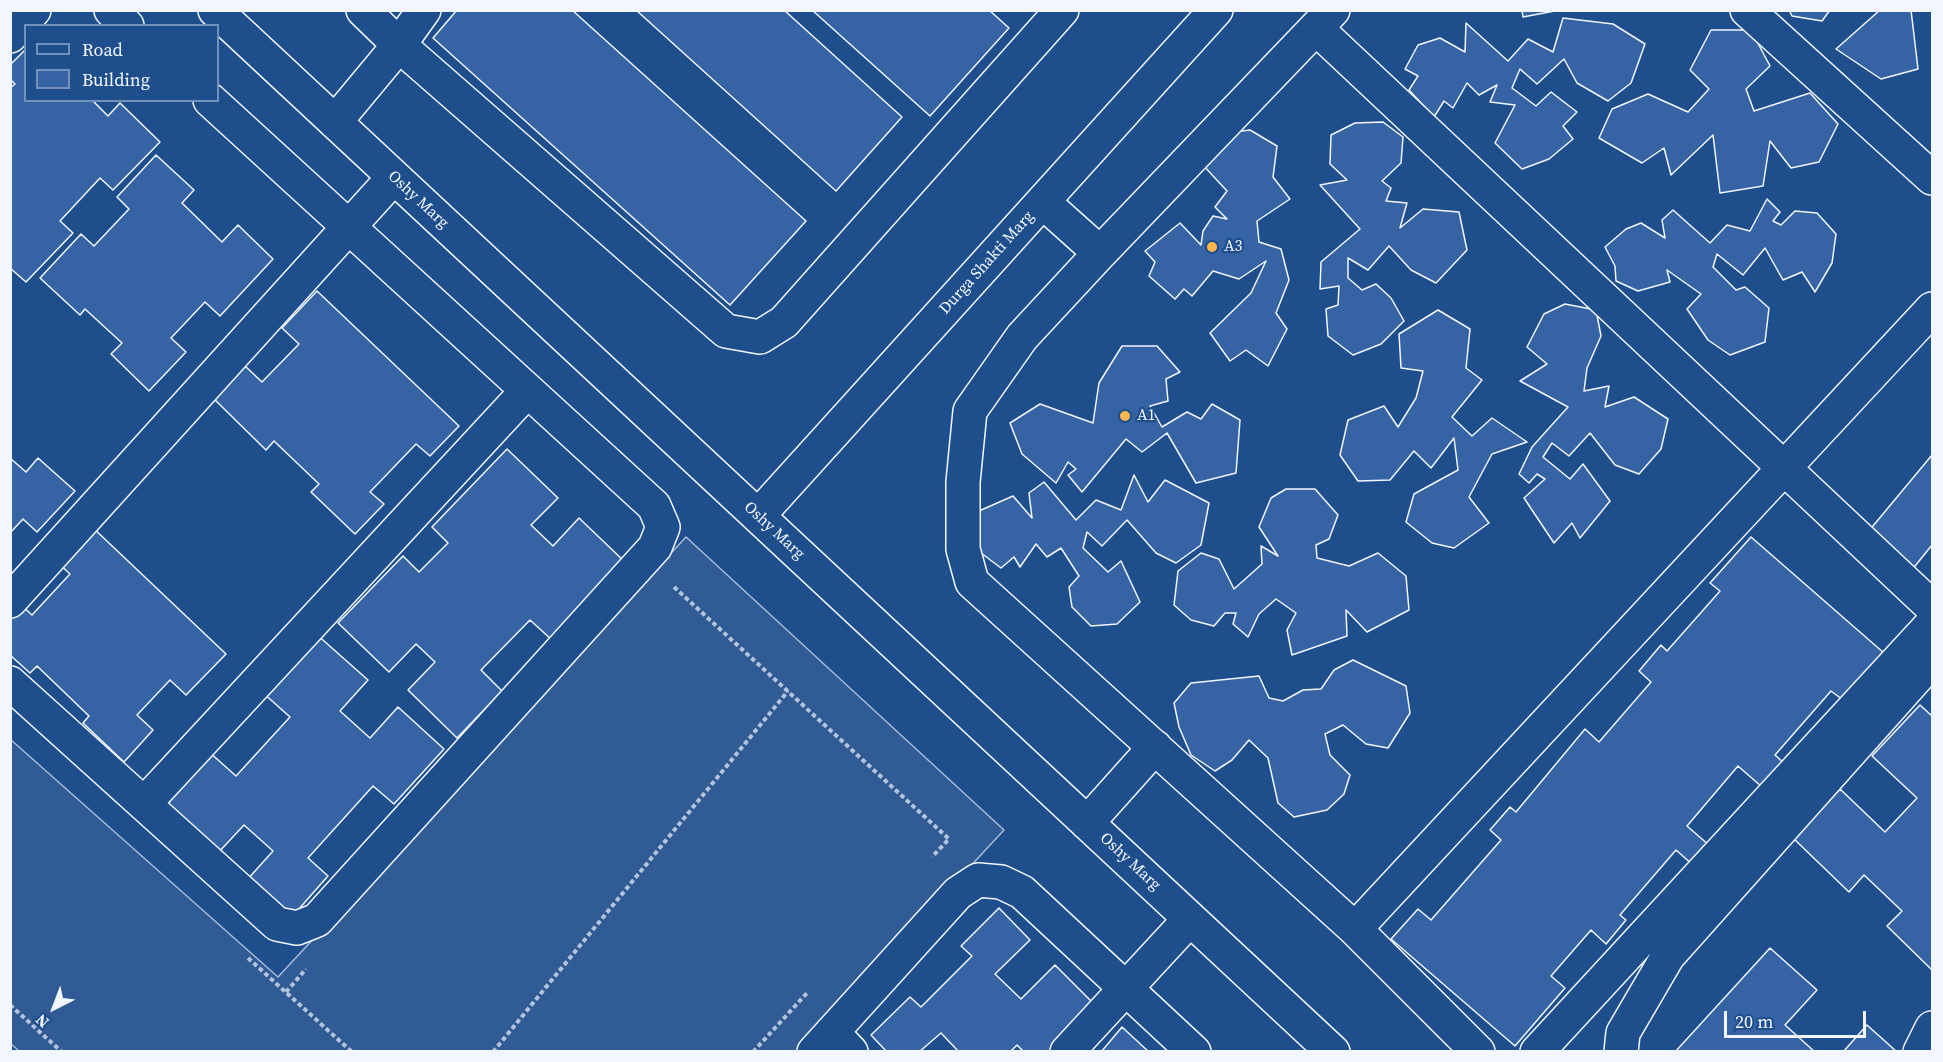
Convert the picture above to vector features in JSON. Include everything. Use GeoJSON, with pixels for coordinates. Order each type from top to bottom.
{"type":"FeatureCollection","features":[{"type":"Feature","properties":{"kind":"street"},"geometry":{"type":"LineString","coordinates":[[10,36],[34,10]]}},
{"type":"Feature","properties":{"kind":"street"},"geometry":{"type":"LineString","coordinates":[[111,10],[125,24]]}},
{"type":"Feature","properties":{"kind":"street","name":"Oshy Marg"},"geometry":{"type":"LineString","coordinates":[[215,10],[1333,1052]]}},
{"type":"Feature","properties":{"kind":"street"},"geometry":{"type":"LineString","coordinates":[[363,10],[399,45],[726,331],[760,337],[784,322],[1062,10]]}},
{"type":"Feature","properties":{"kind":"street"},"geometry":{"type":"LineString","coordinates":[[335,122],[399,45],[424,10]]}},
{"type":"Feature","properties":{"kind":"street","name":"Durga Shakti Marg"},"geometry":{"type":"LineString","coordinates":[[758,516],[1216,10]]}},
{"type":"Feature","properties":{"kind":"street"},"geometry":{"type":"LineString","coordinates":[[1747,10],[1932,178]]}},
{"type":"Feature","properties":{"kind":"street"},"geometry":{"type":"LineString","coordinates":[[1478,1052],[1355,929],[972,582],[963,549],[963,482],[970,411],[1022,337],[1325,20],[1784,470],[1932,607]]}},
{"type":"Feature","properties":{"kind":"street"},"geometry":{"type":"LineString","coordinates":[[10,682],[277,924],[297,928],[317,920],[655,547],[663,527],[654,506],[212,102]]}},
{"type":"Feature","properties":{"kind":"street"},"geometry":{"type":"LineString","coordinates":[[10,601],[394,177]]}},
{"type":"Feature","properties":{"kind":"street"},"geometry":{"type":"LineString","coordinates":[[1043,202],[1100,253]]}},
{"type":"Feature","properties":{"kind":"street"},"geometry":{"type":"LineString","coordinates":[[1355,929],[1932,309]]}},
{"type":"Feature","properties":{"kind":"street"},"geometry":{"type":"LineString","coordinates":[[144,804],[527,390]]}},
{"type":"Feature","properties":{"kind":"street"},"geometry":{"type":"LineString","coordinates":[[1537,1052],[1932,624]]}},
{"type":"Feature","properties":{"kind":"street"},"geometry":{"type":"LineString","coordinates":[[1621,1052],[1623,1033],[1668,956],[1932,660]]}},
{"type":"Feature","properties":{"kind":"street"},"geometry":{"type":"LineString","coordinates":[[1087,823],[1155,747]]}},
{"type":"Feature","properties":{"kind":"street"},"geometry":{"type":"LineString","coordinates":[[832,1045],[958,893],[978,880],[1000,882],[1022,892],[1194,1052]]}},
{"type":"Feature","properties":{"kind":"street"},"geometry":{"type":"LineString","coordinates":[[1067,1052],[1190,919]]}},
{"type":"Feature","properties":{"kind":"street"},"geometry":{"type":"LineString","coordinates":[[1920,1052],[1932,1028]]}},
{"type":"Feature","properties":{"kind":"path"},"geometry":{"type":"LineString","coordinates":[[666,579],[949,839],[925,865]]}},
{"type":"Feature","properties":{"kind":"path"},"geometry":{"type":"LineString","coordinates":[[493,1052],[788,691]]}},
{"type":"Feature","properties":{"kind":"path"},"geometry":{"type":"LineString","coordinates":[[286,992],[310,965]]}},
{"type":"Feature","properties":{"kind":"path"},"geometry":{"type":"LineString","coordinates":[[753,1052],[808,992]]}},
{"type":"Feature","properties":{"kind":"path"},"geometry":{"type":"LineString","coordinates":[[10,1005],[62,1052]]}},
{"type":"Feature","properties":{"kind":"shaded area"},"geometry":{"type":"Polygon","coordinates":[[[686,537],[1004,830],[799,1051],[19,1051],[10,1043],[10,739],[278,977],[686,537]]]}},
{"type":"Feature","properties":{"kind":"building"},"geometry":{"type":"Polygon","coordinates":[[[457,10],[572,10],[806,221],[730,305],[433,38],[457,10]]]}},
{"type":"Feature","properties":{"kind":"building"},"geometry":{"type":"Polygon","coordinates":[[[636,10],[784,10],[902,117],[836,191],[636,10]]]}},
{"type":"Feature","properties":{"kind":"building"},"geometry":{"type":"Polygon","coordinates":[[[812,10],[989,10],[1009,28],[930,116],[812,10]]]}},
{"type":"Feature","properties":{"kind":"building"},"geometry":{"type":"Polygon","coordinates":[[[1522,10],[1560,10],[1523,17],[1522,10]]]}},
{"type":"Feature","properties":{"kind":"building"},"geometry":{"type":"Polygon","coordinates":[[[1789,10],[1830,10],[1822,21],[1792,16],[1789,10]]]}},
{"type":"Feature","properties":{"kind":"building"},"geometry":{"type":"Polygon","coordinates":[[[1880,10],[1911,10],[1918,69],[1881,79],[1836,49],[1880,10]]]}},
{"type":"Feature","properties":{"kind":"building"},"geometry":{"type":"Polygon","coordinates":[[[1563,18],[1613,24],[1645,44],[1631,83],[1608,101],[1577,83],[1564,59],[1537,84],[1520,69],[1512,88],[1536,106],[1551,92],[1577,112],[1563,126],[1573,139],[1549,159],[1522,169],[1495,143],[1515,105],[1490,102],[1497,85],[1479,95],[1467,83],[1453,108],[1444,101],[1434,117],[1409,90],[1418,76],[1405,69],[1418,45],[1440,38],[1465,52],[1466,23],[1508,61],[1528,39],[1553,52],[1563,18]]]}},
{"type":"Feature","properties":{"kind":"building"},"geometry":{"type":"Polygon","coordinates":[[[1711,30],[1751,30],[1770,66],[1746,89],[1754,111],[1810,93],[1838,124],[1819,162],[1791,168],[1770,141],[1763,186],[1720,193],[1713,135],[1671,175],[1664,148],[1642,163],[1599,138],[1612,109],[1648,94],[1688,112],[1709,89],[1690,70],[1711,30]]]}},
{"type":"Feature","properties":{"kind":"building"},"geometry":{"type":"Polygon","coordinates":[[[24,51],[24,102],[94,102],[108,116],[120,103],[160,142],[113,190],[100,178],[60,221],[73,233],[26,282],[10,268],[10,88],[15,84],[10,79],[10,65],[24,51]]]}},
{"type":"Feature","properties":{"kind":"building"},"geometry":{"type":"Polygon","coordinates":[[[1383,122],[1403,137],[1401,163],[1382,181],[1391,188],[1386,201],[1407,203],[1400,228],[1423,209],[1459,212],[1467,250],[1436,283],[1411,270],[1389,246],[1368,270],[1348,258],[1348,278],[1362,290],[1376,284],[1391,298],[1404,321],[1381,344],[1353,355],[1328,336],[1326,309],[1338,305],[1339,286],[1320,289],[1321,262],[1360,229],[1320,185],[1347,180],[1330,164],[1331,135],[1355,123],[1383,122]]]}},
{"type":"Feature","properties":{"kind":"building","name":"A3"},"geometry":{"type":"Polygon","coordinates":[[[1250,130],[1277,146],[1273,177],[1290,199],[1257,221],[1259,242],[1281,249],[1289,280],[1276,313],[1287,329],[1268,366],[1246,350],[1230,361],[1210,333],[1251,293],[1266,261],[1239,279],[1213,271],[1192,296],[1184,289],[1175,299],[1149,276],[1155,262],[1145,251],[1180,223],[1201,245],[1203,231],[1213,216],[1227,219],[1215,207],[1227,191],[1202,164],[1226,133],[1250,130]]]}},
{"type":"Feature","properties":{"kind":"building"},"geometry":{"type":"Polygon","coordinates":[[[156,155],[194,190],[182,203],[222,242],[238,225],[273,259],[220,316],[205,302],[171,338],[186,352],[149,391],[111,354],[122,343],[85,309],[80,315],[40,278],[81,234],[94,246],[129,209],[117,197],[156,155]]]}},
{"type":"Feature","properties":{"kind":"building"},"geometry":{"type":"Polygon","coordinates":[[[1767,199],[1780,212],[1773,221],[1781,225],[1795,211],[1817,213],[1836,234],[1832,263],[1815,292],[1802,272],[1783,280],[1765,248],[1743,275],[1717,254],[1713,267],[1736,290],[1745,287],[1769,308],[1765,342],[1730,355],[1708,340],[1687,309],[1701,294],[1667,270],[1670,282],[1638,291],[1616,281],[1615,266],[1605,247],[1626,229],[1641,223],[1665,238],[1662,220],[1673,210],[1710,243],[1727,225],[1750,231],[1767,199]]]}},
{"type":"Feature","properties":{"kind":"building"},"geometry":{"type":"Polygon","coordinates":[[[317,291],[459,426],[430,456],[416,444],[370,492],[384,504],[355,534],[311,492],[319,484],[274,441],[266,450],[214,399],[245,366],[262,382],[299,344],[282,328],[317,291]]]}},
{"type":"Feature","properties":{"kind":"building"},"geometry":{"type":"Polygon","coordinates":[[[1565,304],[1596,310],[1601,336],[1587,368],[1584,391],[1609,386],[1605,407],[1634,397],[1668,419],[1661,449],[1639,474],[1615,465],[1590,433],[1569,456],[1552,443],[1543,457],[1570,479],[1583,464],[1610,501],[1580,538],[1572,523],[1554,543],[1524,498],[1545,479],[1537,474],[1529,483],[1519,474],[1532,447],[1568,407],[1520,381],[1547,364],[1527,347],[1544,314],[1565,304]]]}},
{"type":"Feature","properties":{"kind":"building"},"geometry":{"type":"Polygon","coordinates":[[[1438,310],[1470,329],[1466,368],[1482,380],[1452,417],[1472,436],[1492,418],[1527,442],[1492,454],[1469,497],[1489,523],[1454,548],[1432,543],[1406,522],[1414,494],[1458,470],[1454,438],[1431,468],[1414,451],[1390,480],[1358,481],[1340,455],[1348,420],[1384,406],[1398,427],[1416,398],[1423,371],[1401,368],[1399,334],[1438,310]]]}},
{"type":"Feature","properties":{"kind":"building","name":"A1"},"geometry":{"type":"Polygon","coordinates":[[[1122,346],[1157,346],[1180,372],[1166,379],[1168,401],[1150,406],[1162,427],[1187,412],[1201,419],[1212,404],[1240,420],[1236,473],[1196,483],[1167,433],[1142,452],[1126,439],[1082,492],[1068,475],[1076,469],[1068,462],[1056,483],[1022,454],[1010,423],[1040,404],[1093,423],[1099,383],[1122,346]]]}},
{"type":"Feature","properties":{"kind":"building"},"geometry":{"type":"Polygon","coordinates":[[[507,449],[558,498],[531,525],[553,546],[579,518],[626,563],[552,640],[530,620],[481,670],[502,691],[457,738],[408,690],[435,662],[416,644],[389,672],[338,623],[403,556],[419,572],[448,543],[432,527],[507,449]]]}},
{"type":"Feature","properties":{"kind":"building"},"geometry":{"type":"Polygon","coordinates":[[[1932,455],[1932,545],[1907,576],[1863,538],[1932,455]]]}},
{"type":"Feature","properties":{"kind":"building"},"geometry":{"type":"Polygon","coordinates":[[[10,458],[26,472],[38,458],[75,491],[37,532],[23,519],[10,533],[10,458]]]}},
{"type":"Feature","properties":{"kind":"building"},"geometry":{"type":"Polygon","coordinates":[[[1134,475],[1148,502],[1165,480],[1209,503],[1201,545],[1176,563],[1156,553],[1127,520],[1102,546],[1087,532],[1083,548],[1108,572],[1121,561],[1140,602],[1117,624],[1091,626],[1072,607],[1069,587],[1079,576],[1061,548],[1047,557],[1036,544],[1020,567],[1014,557],[1001,568],[973,547],[979,511],[1013,496],[1032,518],[1029,493],[1044,482],[1076,520],[1096,500],[1121,510],[1134,475]]]}},
{"type":"Feature","properties":{"kind":"building"},"geometry":{"type":"Polygon","coordinates":[[[1286,489],[1315,489],[1338,515],[1329,539],[1316,545],[1317,558],[1349,566],[1378,553],[1406,576],[1409,610],[1367,632],[1346,610],[1347,636],[1292,655],[1287,630],[1296,613],[1276,599],[1259,614],[1248,637],[1233,624],[1236,613],[1225,613],[1214,626],[1191,620],[1174,605],[1178,571],[1201,553],[1219,559],[1234,589],[1262,564],[1261,546],[1278,556],[1259,527],[1271,498],[1286,489]]]}},
{"type":"Feature","properties":{"kind":"building"},"geometry":{"type":"Polygon","coordinates":[[[90,525],[226,654],[186,695],[170,680],[137,715],[153,730],[124,762],[83,723],[89,716],[37,666],[30,673],[10,655],[10,608],[17,601],[32,615],[70,574],[56,561],[90,525]]]}},
{"type":"Feature","properties":{"kind":"building"},"geometry":{"type":"Polygon","coordinates":[[[1751,537],[1884,653],[1843,700],[1831,691],[1775,755],[1784,763],[1762,787],[1738,766],[1687,826],[1710,846],[1693,865],[1676,850],[1620,915],[1626,920],[1606,944],[1591,930],[1551,976],[1565,988],[1515,1046],[1391,939],[1418,909],[1431,920],[1501,840],[1490,830],[1510,807],[1516,812],[1585,729],[1599,742],[1651,682],[1639,671],[1661,645],[1667,651],[1720,591],[1710,583],[1751,537]]]}},
{"type":"Feature","properties":{"kind":"building"},"geometry":{"type":"Polygon","coordinates":[[[315,633],[368,680],[340,711],[370,738],[398,707],[444,749],[394,804],[373,786],[308,858],[328,876],[290,919],[247,880],[273,851],[244,825],[218,853],[162,803],[208,751],[236,776],[290,717],[262,692],[315,633]]]}},
{"type":"Feature","properties":{"kind":"building"},"geometry":{"type":"Polygon","coordinates":[[[1353,660],[1406,686],[1410,713],[1388,748],[1366,744],[1343,725],[1325,734],[1330,755],[1350,775],[1344,794],[1327,810],[1294,817],[1278,803],[1268,758],[1249,740],[1232,760],[1215,771],[1191,755],[1179,727],[1174,703],[1191,683],[1259,676],[1269,698],[1283,701],[1303,690],[1321,689],[1334,670],[1353,660]]]}},
{"type":"Feature","properties":{"kind":"building"},"geometry":{"type":"Polygon","coordinates":[[[1920,705],[1932,716],[1932,970],[1887,926],[1902,911],[1864,875],[1849,892],[1793,838],[1840,789],[1885,832],[1917,798],[1872,756],[1920,705]]]}},
{"type":"Feature","properties":{"kind":"building"},"geometry":{"type":"Polygon","coordinates":[[[999,908],[1030,940],[995,974],[1021,999],[1055,965],[1095,1005],[1048,1052],[1024,1052],[1017,1045],[1010,1052],[959,1052],[941,1033],[919,1052],[887,1052],[871,1035],[910,997],[921,1007],[972,956],[961,946],[999,908]]]}},
{"type":"Feature","properties":{"kind":"building"},"geometry":{"type":"Polygon","coordinates":[[[1770,948],[1817,990],[1785,1025],[1815,1052],[1675,1052],[1770,948]]]}},
{"type":"Feature","properties":{"kind":"building"},"geometry":{"type":"Polygon","coordinates":[[[1867,1025],[1897,1052],[1843,1052],[1867,1025]]]}},
{"type":"Feature","properties":{"kind":"building"},"geometry":{"type":"Polygon","coordinates":[[[1122,1027],[1149,1052],[1101,1052],[1122,1027]]]}},
{"type":"Feature","properties":{"kind":"place","name":"A3"},"geometry":{"type":"Point","coordinates":[1212,247]}},
{"type":"Feature","properties":{"kind":"place","name":"A1"},"geometry":{"type":"Point","coordinates":[1125,416]}}]}
